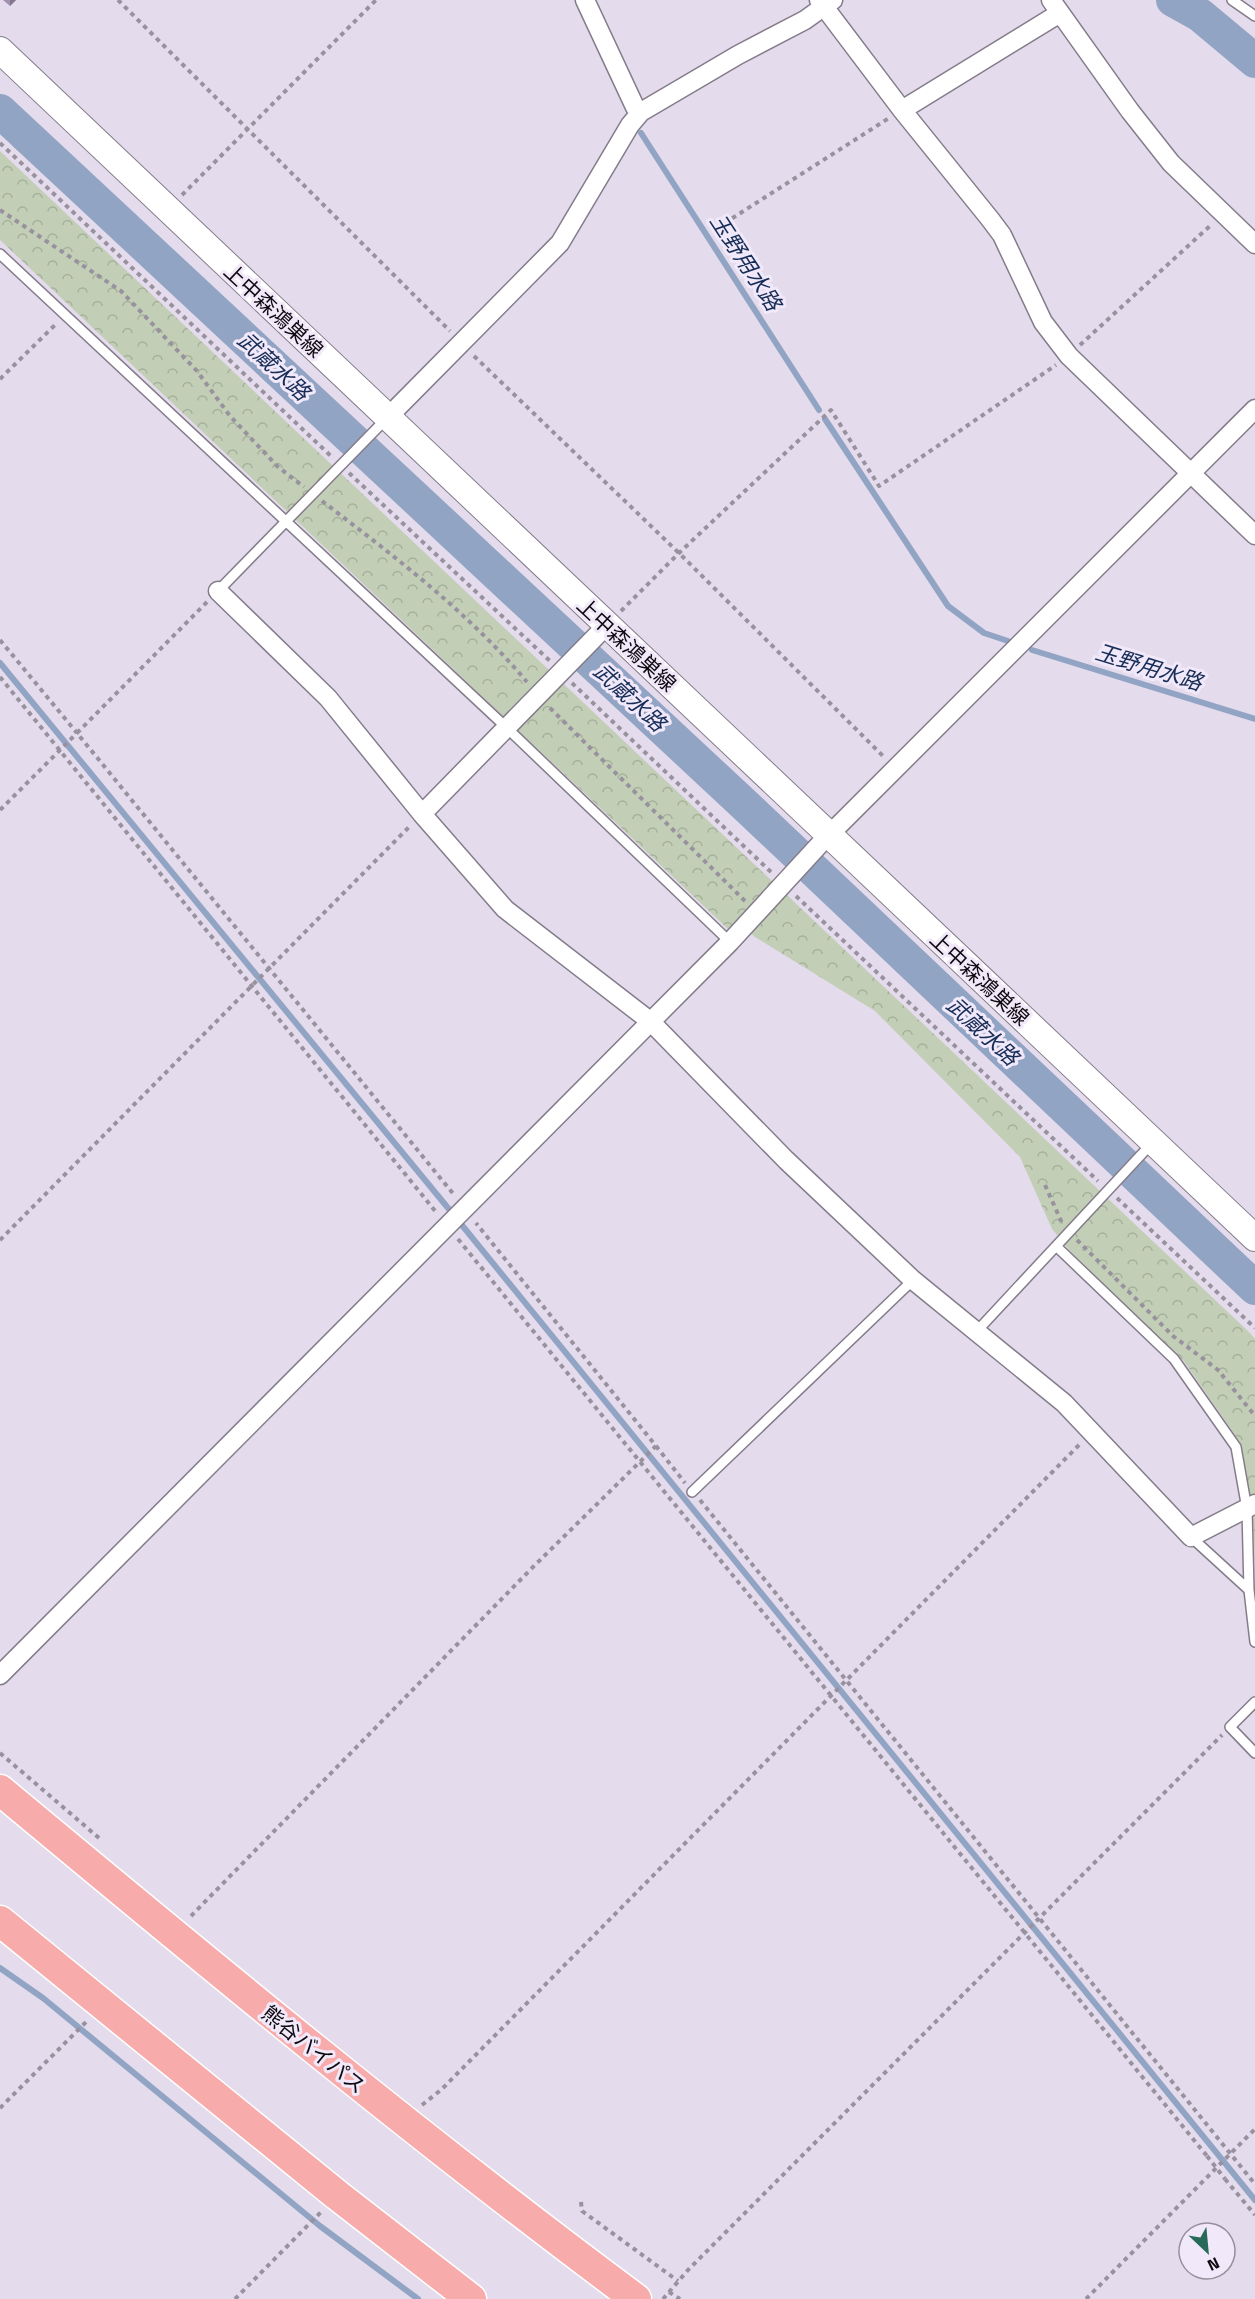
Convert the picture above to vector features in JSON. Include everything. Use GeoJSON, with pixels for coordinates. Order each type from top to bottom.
{"type":"FeatureCollection","features":[{"type":"Feature","properties":{"kind":"highway","name":"熊谷バイパス"},"geometry":{"type":"LineString","coordinates":[[0,1790],[223,1975],[480,2183],[636,2299]]}},
{"type":"Feature","properties":{"kind":"highway"},"geometry":{"type":"LineString","coordinates":[[0,1921],[337,2196],[471,2299]]}},
{"type":"Feature","properties":{"kind":"main road","name":"上中森鴻巣線"},"geometry":{"type":"LineString","coordinates":[[0,50],[168,210],[381,424],[1148,1148],[1255,1238]]}},
{"type":"Feature","properties":{"kind":"street"},"geometry":{"type":"LineString","coordinates":[[585,0],[635,107],[641,112]]}},
{"type":"Feature","properties":{"kind":"street"},"geometry":{"type":"LineString","coordinates":[[381,424],[560,243],[630,125],[641,112],[738,55],[805,20],[826,2],[902,110],[1002,235],[1043,322],[1069,356],[1255,535]]}},
{"type":"Feature","properties":{"kind":"street"},"geometry":{"type":"LineString","coordinates":[[902,110],[1056,7],[1130,111],[1172,163],[1255,244]]}},
{"type":"Feature","properties":{"kind":"street"},"geometry":{"type":"LineString","coordinates":[[0,1675],[730,942],[823,842],[1255,409]]}},
{"type":"Feature","properties":{"kind":"street"},"geometry":{"type":"LineString","coordinates":[[218,591],[328,698],[422,814],[505,909],[650,1021],[786,1160],[912,1280],[1064,1403],[1191,1537],[1251,1506]]}},
{"type":"Feature","properties":{"kind":"street"},"geometry":{"type":"LineString","coordinates":[[422,814],[601,632]]}},
{"type":"Feature","properties":{"kind":"lane"},"geometry":{"type":"LineString","coordinates":[[1232,0],[1255,16]]}},
{"type":"Feature","properties":{"kind":"lane"},"geometry":{"type":"LineString","coordinates":[[0,254],[64,316],[287,520],[730,942]]}},
{"type":"Feature","properties":{"kind":"lane"},"geometry":{"type":"LineString","coordinates":[[218,591],[381,424]]}},
{"type":"Feature","properties":{"kind":"lane"},"geometry":{"type":"LineString","coordinates":[[977,1331],[1148,1148]]}},
{"type":"Feature","properties":{"kind":"lane"},"geometry":{"type":"LineString","coordinates":[[1056,1246],[1174,1359],[1236,1447],[1251,1506],[1249,1590],[1255,1642]]}},
{"type":"Feature","properties":{"kind":"lane"},"geometry":{"type":"LineString","coordinates":[[692,1491],[912,1280]]}},
{"type":"Feature","properties":{"kind":"lane"},"geometry":{"type":"LineString","coordinates":[[1191,1537],[1249,1590]]}},
{"type":"Feature","properties":{"kind":"lane"},"geometry":{"type":"LineString","coordinates":[[1255,1702],[1230,1727],[1255,1752]]}},
{"type":"Feature","properties":{"kind":"path"},"geometry":{"type":"LineString","coordinates":[[118,0],[249,128],[462,344],[679,553],[896,769]]}},
{"type":"Feature","properties":{"kind":"path"},"geometry":{"type":"LineString","coordinates":[[168,210],[376,0]]}},
{"type":"Feature","properties":{"kind":"path"},"geometry":{"type":"LineString","coordinates":[[717,228],[902,110]]}},
{"type":"Feature","properties":{"kind":"path"},"geometry":{"type":"LineString","coordinates":[[0,143],[341,465],[566,669],[772,872]]}},
{"type":"Feature","properties":{"kind":"path"},"geometry":{"type":"LineString","coordinates":[[0,210],[121,291],[196,371],[230,416],[277,466],[410,568],[469,623],[756,913]]}},
{"type":"Feature","properties":{"kind":"path"},"geometry":{"type":"LineString","coordinates":[[601,632],[679,553],[831,410],[879,486],[1069,356],[1223,213]]}},
{"type":"Feature","properties":{"kind":"path"},"geometry":{"type":"LineString","coordinates":[[0,379],[64,316]]}},
{"type":"Feature","properties":{"kind":"path"},"geometry":{"type":"LineString","coordinates":[[0,810],[218,591]]}},
{"type":"Feature","properties":{"kind":"path"},"geometry":{"type":"LineString","coordinates":[[0,640],[267,970],[464,1208],[846,1681],[1040,1916],[1229,2155],[1255,2184]]}},
{"type":"Feature","properties":{"kind":"path"},"geometry":{"type":"LineString","coordinates":[[0,677],[254,983],[831,1698],[1026,1929],[1255,2215]]}},
{"type":"Feature","properties":{"kind":"path"},"geometry":{"type":"LineString","coordinates":[[0,1240],[422,814]]}},
{"type":"Feature","properties":{"kind":"path"},"geometry":{"type":"LineString","coordinates":[[794,894],[1102,1185]]}},
{"type":"Feature","properties":{"kind":"path"},"geometry":{"type":"LineString","coordinates":[[1045,1185],[1069,1232],[1173,1336],[1218,1370],[1255,1416]]}},
{"type":"Feature","properties":{"kind":"path"},"geometry":{"type":"LineString","coordinates":[[1115,1197],[1255,1328]]}},
{"type":"Feature","properties":{"kind":"path"},"geometry":{"type":"LineString","coordinates":[[442,2089],[1091,1433]]}},
{"type":"Feature","properties":{"kind":"path"},"geometry":{"type":"LineString","coordinates":[[191,1916],[534,1566],[656,1446]]}},
{"type":"Feature","properties":{"kind":"path"},"geometry":{"type":"LineString","coordinates":[[663,2299],[678,2281],[1026,1929],[1230,1727]]}},
{"type":"Feature","properties":{"kind":"path"},"geometry":{"type":"LineString","coordinates":[[0,2108],[102,2006]]}},
{"type":"Feature","properties":{"kind":"path"},"geometry":{"type":"LineString","coordinates":[[1086,2299],[1255,2128]]}},
{"type":"Feature","properties":{"kind":"path"},"geometry":{"type":"LineString","coordinates":[[235,2299],[337,2196]]}},
{"type":"Feature","properties":{"kind":"path"},"geometry":{"type":"LineString","coordinates":[[581,2202],[582,2211],[678,2281]]}},
{"type":"Feature","properties":{"kind":"path"},"geometry":{"type":"LineString","coordinates":[[669,2292],[680,2299]]}},
{"type":"Feature","properties":{"kind":"green space"},"geometry":{"type":"Polygon","coordinates":[[[0,151],[1250,1333],[1255,1339],[1255,1566],[1253,1517],[1240,1442],[1183,1360],[1072,1253],[1052,1229],[1020,1157],[875,1011],[755,937],[737,921],[728,929],[0,240],[0,151]]]}},
{"type":"Feature","properties":{"kind":"waterway"},"geometry":{"type":"LineString","coordinates":[[1173,0],[1200,15],[1255,61]]}},
{"type":"Feature","properties":{"kind":"waterway","name":"武蔵水路"},"geometry":{"type":"LineString","coordinates":[[0,111],[747,807],[1255,1288]]}},
{"type":"Feature","properties":{"kind":"waterway","name":"玉野用水路"},"geometry":{"type":"LineString","coordinates":[[641,133],[819,410]]}},
{"type":"Feature","properties":{"kind":"waterway","name":"玉野用水路"},"geometry":{"type":"LineString","coordinates":[[825,419],[948,606],[984,633],[1008,641]]}},
{"type":"Feature","properties":{"kind":"waterway","name":"玉野用水路"},"geometry":{"type":"LineString","coordinates":[[1032,650],[1255,719]]}},
{"type":"Feature","properties":{"kind":"waterway"},"geometry":{"type":"LineString","coordinates":[[0,663],[448,1208]]}},
{"type":"Feature","properties":{"kind":"waterway"},"geometry":{"type":"LineString","coordinates":[[461,1224],[1255,2200]]}},
{"type":"Feature","properties":{"kind":"waterway"},"geometry":{"type":"LineString","coordinates":[[0,1968],[43,1998],[320,2226],[418,2299]]}}]}
